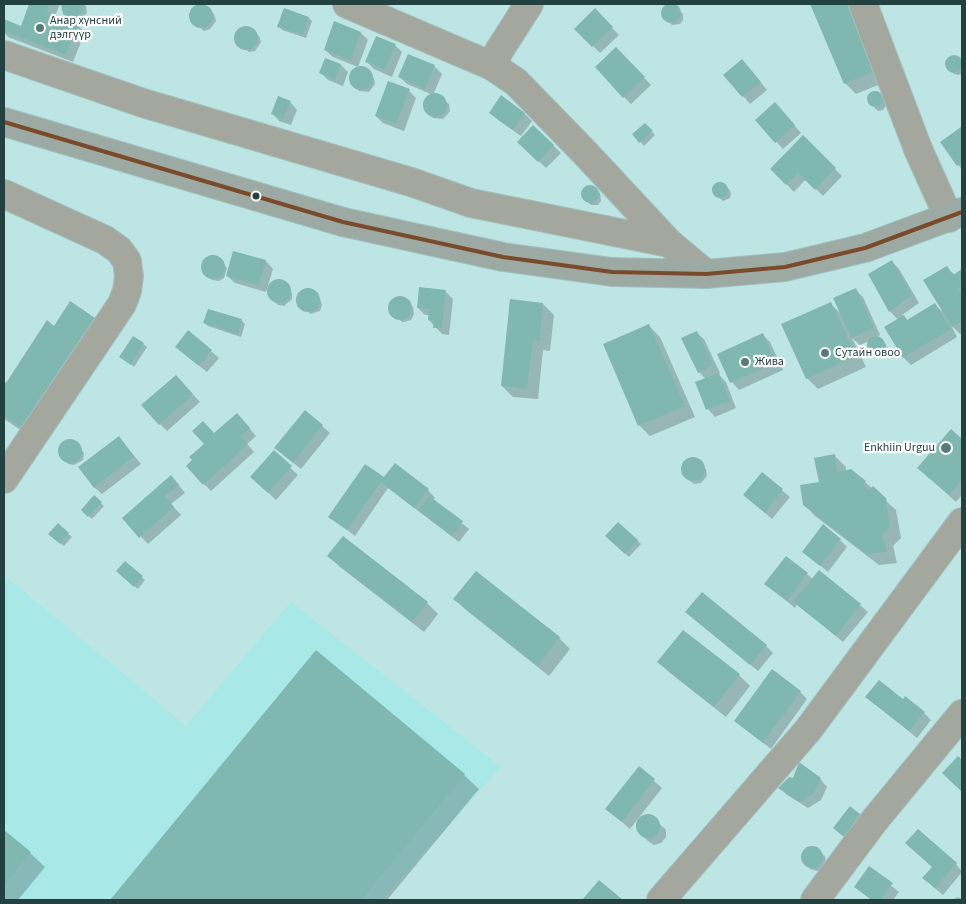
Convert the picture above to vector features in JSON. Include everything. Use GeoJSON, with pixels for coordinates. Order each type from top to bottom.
{"type":"FeatureCollection","features":[{"type":"Feature","properties":{"kind":"main road"},"geometry":{"type":"LineString","coordinates":[[4,122],[343,222],[503,257],[612,272],[706,274],[785,267],[865,248],[955,215]]}},
{"type":"Feature","properties":{"kind":"street"},"geometry":{"type":"LineString","coordinates":[[347,4],[492,66],[516,82],[669,244],[706,274]]}},
{"type":"Feature","properties":{"kind":"street"},"geometry":{"type":"LineString","coordinates":[[492,66],[499,51],[529,4]]}},
{"type":"Feature","properties":{"kind":"street"},"geometry":{"type":"LineString","coordinates":[[863,4],[918,149],[955,215]]}},
{"type":"Feature","properties":{"kind":"street"},"geometry":{"type":"LineString","coordinates":[[4,55],[143,103],[410,182],[471,203],[669,244]]}},
{"type":"Feature","properties":{"kind":"street"},"geometry":{"type":"LineString","coordinates":[[4,194],[105,240],[119,250],[127,261],[129,276],[127,291],[122,304],[4,479]]}},
{"type":"Feature","properties":{"kind":"street"},"geometry":{"type":"LineString","coordinates":[[661,900],[808,730],[962,522]]}},
{"type":"Feature","properties":{"kind":"street"},"geometry":{"type":"LineString","coordinates":[[815,900],[874,821],[962,714]]}},
{"type":"Feature","properties":{"kind":"shaded area"},"geometry":{"type":"Polygon","coordinates":[[[4,575],[186,726],[291,602],[501,767],[382,900],[4,900],[4,575]]]}},
{"type":"Feature","properties":{"kind":"building"},"geometry":{"type":"Polygon","coordinates":[[[671,3],[678,6],[681,13],[678,20],[671,23],[664,20],[661,13],[664,6],[671,3]]]}},
{"type":"Feature","properties":{"kind":"building","name":"Анар хүнсний дэлгүүр"},"geometry":{"type":"Polygon","coordinates":[[[29,4],[49,4],[47,12],[78,24],[66,55],[4,31],[4,19],[21,26],[29,4]]]}},
{"type":"Feature","properties":{"kind":"building"},"geometry":{"type":"Polygon","coordinates":[[[61,4],[84,4],[84,9],[77,17],[69,18],[63,14],[61,4]]]}},
{"type":"Feature","properties":{"kind":"building"},"geometry":{"type":"Polygon","coordinates":[[[201,4],[209,8],[213,16],[209,24],[201,28],[193,24],[189,16],[193,8],[201,4]]]}},
{"type":"Feature","properties":{"kind":"building"},"geometry":{"type":"Polygon","coordinates":[[[810,4],[855,4],[883,68],[844,84],[810,4]]]}},
{"type":"Feature","properties":{"kind":"building"},"geometry":{"type":"Polygon","coordinates":[[[284,8],[309,17],[303,35],[277,27],[284,8]]]}},
{"type":"Feature","properties":{"kind":"building"},"geometry":{"type":"Polygon","coordinates":[[[595,8],[613,27],[592,47],[574,29],[595,8]]]}},
{"type":"Feature","properties":{"kind":"building"},"geometry":{"type":"Polygon","coordinates":[[[334,21],[361,32],[351,60],[324,50],[334,21]]]}},
{"type":"Feature","properties":{"kind":"building"},"geometry":{"type":"Polygon","coordinates":[[[246,26],[254,30],[258,38],[254,46],[246,50],[238,46],[234,38],[238,30],[246,26]]]}},
{"type":"Feature","properties":{"kind":"building"},"geometry":{"type":"Polygon","coordinates":[[[376,36],[396,44],[385,70],[365,62],[376,36]]]}},
{"type":"Feature","properties":{"kind":"building"},"geometry":{"type":"Polygon","coordinates":[[[616,47],[645,77],[623,98],[595,67],[616,47]]]}},
{"type":"Feature","properties":{"kind":"building"},"geometry":{"type":"Polygon","coordinates":[[[408,54],[435,65],[425,89],[398,77],[408,54]]]}},
{"type":"Feature","properties":{"kind":"building"},"geometry":{"type":"Polygon","coordinates":[[[954,55],[960,58],[963,64],[960,70],[954,73],[948,70],[945,64],[948,58],[954,55]]]}},
{"type":"Feature","properties":{"kind":"building"},"geometry":{"type":"Polygon","coordinates":[[[325,58],[341,64],[335,80],[319,73],[325,58]]]}},
{"type":"Feature","properties":{"kind":"building"},"geometry":{"type":"Polygon","coordinates":[[[742,59],[761,82],[742,97],[723,75],[742,59]]]}},
{"type":"Feature","properties":{"kind":"building"},"geometry":{"type":"Polygon","coordinates":[[[361,66],[366,67],[372,73],[372,83],[366,89],[361,90],[356,89],[350,83],[349,78],[350,73],[356,67],[361,66]]]}},
{"type":"Feature","properties":{"kind":"building"},"geometry":{"type":"Polygon","coordinates":[[[388,81],[410,89],[396,124],[375,116],[388,81]]]}},
{"type":"Feature","properties":{"kind":"building"},"geometry":{"type":"Polygon","coordinates":[[[872,91],[878,91],[883,96],[881,105],[872,107],[867,102],[867,96],[872,91]]]}},
{"type":"Feature","properties":{"kind":"building"},"geometry":{"type":"Polygon","coordinates":[[[435,93],[443,97],[447,105],[443,113],[435,117],[427,113],[423,105],[427,97],[435,93]]]}},
{"type":"Feature","properties":{"kind":"building"},"geometry":{"type":"Polygon","coordinates":[[[501,95],[525,113],[513,130],[489,113],[501,95]]]}},
{"type":"Feature","properties":{"kind":"building"},"geometry":{"type":"Polygon","coordinates":[[[278,96],[291,101],[283,119],[271,114],[278,96]]]}},
{"type":"Feature","properties":{"kind":"building"},"geometry":{"type":"Polygon","coordinates":[[[775,102],[795,125],[775,143],[755,120],[775,102]]]}},
{"type":"Feature","properties":{"kind":"building"},"geometry":{"type":"Polygon","coordinates":[[[645,123],[653,131],[639,143],[632,134],[645,123]]]}},
{"type":"Feature","properties":{"kind":"building"},"geometry":{"type":"Polygon","coordinates":[[[533,125],[554,145],[538,162],[517,142],[533,125]]]}},
{"type":"Feature","properties":{"kind":"building"},"geometry":{"type":"Polygon","coordinates":[[[961,127],[962,163],[957,166],[940,142],[961,127]]]}},
{"type":"Feature","properties":{"kind":"building"},"geometry":{"type":"Polygon","coordinates":[[[803,135],[836,168],[815,190],[798,173],[786,185],[770,169],[803,135]]]}},
{"type":"Feature","properties":{"kind":"building"},"geometry":{"type":"Polygon","coordinates":[[[717,182],[723,182],[728,187],[726,196],[717,198],[712,193],[712,187],[717,182]]]}},
{"type":"Feature","properties":{"kind":"building"},"geometry":{"type":"Polygon","coordinates":[[[586,185],[594,185],[599,190],[597,201],[586,203],[581,198],[581,190],[586,185]]]}},
{"type":"Feature","properties":{"kind":"building"},"geometry":{"type":"Polygon","coordinates":[[[233,251],[266,260],[259,285],[226,276],[233,251]]]}},
{"type":"Feature","properties":{"kind":"building"},"geometry":{"type":"Polygon","coordinates":[[[213,255],[221,259],[225,267],[221,275],[213,279],[205,275],[201,267],[205,259],[213,255]]]}},
{"type":"Feature","properties":{"kind":"building"},"geometry":{"type":"Polygon","coordinates":[[[892,260],[912,295],[889,312],[868,274],[892,260]]]}},
{"type":"Feature","properties":{"kind":"building"},"geometry":{"type":"Polygon","coordinates":[[[947,266],[953,275],[962,269],[962,286],[958,288],[962,295],[962,321],[952,327],[923,280],[947,266]]]}},
{"type":"Feature","properties":{"kind":"building"},"geometry":{"type":"Polygon","coordinates":[[[279,279],[287,283],[291,291],[287,299],[279,303],[271,299],[267,291],[271,283],[279,279]]]}},
{"type":"Feature","properties":{"kind":"building"},"geometry":{"type":"Polygon","coordinates":[[[419,287],[446,290],[442,328],[433,328],[434,321],[428,320],[429,309],[417,308],[419,287]]]}},
{"type":"Feature","properties":{"kind":"building"},"geometry":{"type":"Polygon","coordinates":[[[308,288],[316,292],[320,300],[316,308],[308,312],[300,308],[296,300],[300,292],[308,288]]]}},
{"type":"Feature","properties":{"kind":"building"},"geometry":{"type":"Polygon","coordinates":[[[856,288],[874,328],[851,338],[833,298],[856,288]]]}},
{"type":"Feature","properties":{"kind":"building"},"geometry":{"type":"Polygon","coordinates":[[[400,296],[405,297],[411,303],[411,313],[405,319],[400,320],[395,319],[389,313],[388,308],[389,303],[395,297],[400,296]]]}},
{"type":"Feature","properties":{"kind":"building"},"geometry":{"type":"Polygon","coordinates":[[[510,299],[543,303],[540,341],[533,340],[527,389],[501,386],[510,299]]]}},
{"type":"Feature","properties":{"kind":"building"},"geometry":{"type":"Polygon","coordinates":[[[70,301],[95,318],[38,404],[44,408],[28,432],[4,416],[4,381],[6,383],[47,320],[54,326],[70,301]]]}},
{"type":"Feature","properties":{"kind":"building"},"geometry":{"type":"Polygon","coordinates":[[[831,302],[856,356],[806,379],[781,324],[831,302]]]}},
{"type":"Feature","properties":{"kind":"building"},"geometry":{"type":"Polygon","coordinates":[[[935,303],[951,329],[903,358],[884,327],[904,315],[907,320],[935,303]]]}},
{"type":"Feature","properties":{"kind":"building"},"geometry":{"type":"Polygon","coordinates":[[[208,309],[242,319],[238,334],[203,323],[208,309]]]}},
{"type":"Feature","properties":{"kind":"building"},"geometry":{"type":"Polygon","coordinates":[[[649,324],[685,406],[638,426],[603,344],[649,324]]]}},
{"type":"Feature","properties":{"kind":"building"},"geometry":{"type":"Polygon","coordinates":[[[188,330],[212,350],[199,366],[175,347],[188,330]]]}},
{"type":"Feature","properties":{"kind":"building"},"geometry":{"type":"Polygon","coordinates":[[[697,331],[713,365],[698,373],[681,338],[697,331]]]}},
{"type":"Feature","properties":{"kind":"building"},"geometry":{"type":"Polygon","coordinates":[[[763,333],[776,363],[730,383],[717,354],[763,333]]]}},
{"type":"Feature","properties":{"kind":"building"},"geometry":{"type":"Polygon","coordinates":[[[133,336],[144,343],[131,365],[119,357],[133,336]]]}},
{"type":"Feature","properties":{"kind":"building"},"geometry":{"type":"Polygon","coordinates":[[[872,336],[880,336],[885,341],[883,352],[872,354],[867,349],[867,341],[872,336]]]}},
{"type":"Feature","properties":{"kind":"building"},"geometry":{"type":"Polygon","coordinates":[[[719,373],[730,401],[706,410],[695,382],[719,373]]]}},
{"type":"Feature","properties":{"kind":"building"},"geometry":{"type":"Polygon","coordinates":[[[176,375],[193,394],[159,425],[141,405],[176,375]]]}},
{"type":"Feature","properties":{"kind":"building"},"geometry":{"type":"Polygon","coordinates":[[[305,410],[323,425],[293,462],[274,448],[305,410]]]}},
{"type":"Feature","properties":{"kind":"building"},"geometry":{"type":"Polygon","coordinates":[[[237,413],[250,428],[241,436],[248,444],[203,485],[186,466],[192,460],[189,457],[204,444],[192,431],[203,421],[214,433],[237,413]]]}},
{"type":"Feature","properties":{"kind":"building"},"geometry":{"type":"Polygon","coordinates":[[[951,429],[962,439],[962,480],[949,495],[917,468],[951,429]]]}},
{"type":"Feature","properties":{"kind":"building"},"geometry":{"type":"Polygon","coordinates":[[[119,436],[134,456],[94,488],[78,467],[119,436]]]}},
{"type":"Feature","properties":{"kind":"building"},"geometry":{"type":"Polygon","coordinates":[[[70,439],[75,440],[81,446],[81,456],[75,462],[70,463],[65,462],[59,456],[58,451],[59,446],[65,440],[70,439]]]}},
{"type":"Feature","properties":{"kind":"building"},"geometry":{"type":"Polygon","coordinates":[[[274,450],[292,466],[268,493],[250,477],[274,450]]]}},
{"type":"Feature","properties":{"kind":"building"},"geometry":{"type":"Polygon","coordinates":[[[835,454],[837,472],[851,469],[866,481],[863,484],[869,490],[873,486],[886,498],[890,527],[882,534],[887,552],[866,554],[803,505],[800,485],[819,482],[814,458],[835,454]]]}},
{"type":"Feature","properties":{"kind":"building"},"geometry":{"type":"Polygon","coordinates":[[[693,457],[701,461],[705,469],[701,477],[693,481],[685,477],[681,469],[685,461],[693,457]]]}},
{"type":"Feature","properties":{"kind":"building"},"geometry":{"type":"Polygon","coordinates":[[[395,463],[429,489],[414,508],[381,482],[347,530],[328,517],[365,464],[384,477],[395,463]]]}},
{"type":"Feature","properties":{"kind":"building"},"geometry":{"type":"Polygon","coordinates":[[[762,472],[783,489],[765,513],[743,495],[762,472]]]}},
{"type":"Feature","properties":{"kind":"building"},"geometry":{"type":"Polygon","coordinates":[[[171,475],[179,485],[165,496],[174,507],[139,538],[122,518],[171,475]]]}},
{"type":"Feature","properties":{"kind":"building"},"geometry":{"type":"Polygon","coordinates":[[[94,495],[102,502],[88,517],[81,510],[94,495]]]}},
{"type":"Feature","properties":{"kind":"building"},"geometry":{"type":"Polygon","coordinates":[[[429,496],[463,521],[452,536],[418,510],[429,496]]]}},
{"type":"Feature","properties":{"kind":"building"},"geometry":{"type":"Polygon","coordinates":[[[618,522],[638,540],[625,554],[605,536],[618,522]]]}},
{"type":"Feature","properties":{"kind":"building"},"geometry":{"type":"Polygon","coordinates":[[[58,523],[69,533],[60,544],[48,534],[58,523]]]}},
{"type":"Feature","properties":{"kind":"building"},"geometry":{"type":"Polygon","coordinates":[[[823,524],[841,539],[820,566],[802,552],[823,524]]]}},
{"type":"Feature","properties":{"kind":"building"},"geometry":{"type":"Polygon","coordinates":[[[343,536],[428,602],[412,622],[327,556],[343,536]]]}},
{"type":"Feature","properties":{"kind":"building"},"geometry":{"type":"Polygon","coordinates":[[[786,556],[808,573],[787,601],[764,584],[786,556]]]}},
{"type":"Feature","properties":{"kind":"building"},"geometry":{"type":"Polygon","coordinates":[[[125,561],[143,576],[134,587],[116,571],[125,561]]]}},
{"type":"Feature","properties":{"kind":"building"},"geometry":{"type":"Polygon","coordinates":[[[819,570],[861,604],[836,636],[793,602],[819,570]]]}},
{"type":"Feature","properties":{"kind":"building"},"geometry":{"type":"Polygon","coordinates":[[[476,571],[560,637],[538,666],[453,599],[476,571]]]}},
{"type":"Feature","properties":{"kind":"building"},"geometry":{"type":"Polygon","coordinates":[[[702,592],[767,645],[750,665],[685,612],[702,592]]]}},
{"type":"Feature","properties":{"kind":"building"},"geometry":{"type":"Polygon","coordinates":[[[683,630],[740,674],[714,707],[657,662],[683,630]]]}},
{"type":"Feature","properties":{"kind":"building"},"geometry":{"type":"Polygon","coordinates":[[[316,650],[465,774],[361,900],[110,900],[316,650]]]}},
{"type":"Feature","properties":{"kind":"building"},"geometry":{"type":"Polygon","coordinates":[[[772,669],[801,691],[763,743],[734,721],[772,669]]]}},
{"type":"Feature","properties":{"kind":"building"},"geometry":{"type":"Polygon","coordinates":[[[879,680],[903,699],[905,696],[925,712],[909,731],[865,697],[879,680]]]}},
{"type":"Feature","properties":{"kind":"building"},"geometry":{"type":"Polygon","coordinates":[[[958,756],[962,760],[962,792],[942,773],[958,756]]]}},
{"type":"Feature","properties":{"kind":"building"},"geometry":{"type":"Polygon","coordinates":[[[799,762],[821,778],[814,793],[800,802],[778,788],[789,777],[793,778],[799,762]]]}},
{"type":"Feature","properties":{"kind":"building"},"geometry":{"type":"Polygon","coordinates":[[[639,766],[655,779],[622,822],[605,809],[639,766]]]}},
{"type":"Feature","properties":{"kind":"building"},"geometry":{"type":"Polygon","coordinates":[[[850,806],[861,815],[844,837],[833,828],[850,806]]]}},
{"type":"Feature","properties":{"kind":"building"},"geometry":{"type":"Polygon","coordinates":[[[648,814],[653,815],[659,821],[659,831],[653,837],[648,838],[643,837],[637,831],[636,826],[637,821],[643,815],[648,814]]]}},
{"type":"Feature","properties":{"kind":"building"},"geometry":{"type":"Polygon","coordinates":[[[918,829],[957,863],[935,888],[922,878],[932,867],[905,843],[918,829]]]}},
{"type":"Feature","properties":{"kind":"building"},"geometry":{"type":"Polygon","coordinates":[[[4,830],[31,852],[4,885],[4,830]]]}},
{"type":"Feature","properties":{"kind":"building"},"geometry":{"type":"Polygon","coordinates":[[[812,846],[820,849],[823,857],[820,865],[812,868],[804,865],[801,857],[804,849],[812,846]]]}},
{"type":"Feature","properties":{"kind":"building"},"geometry":{"type":"Polygon","coordinates":[[[869,866],[893,883],[881,900],[872,900],[854,887],[869,866]]]}},
{"type":"Feature","properties":{"kind":"building"},"geometry":{"type":"Polygon","coordinates":[[[599,880],[623,900],[582,900],[599,880]]]}},
{"type":"Feature","properties":{"kind":"transit line"},"geometry":{"type":"LineString","coordinates":[[4,122],[343,222],[503,257],[612,272],[706,274],[785,267],[865,248],[962,212]]}},
{"type":"Feature","properties":{"kind":"place","name":"Анар хүнсний дэлгүүр"},"geometry":{"type":"Point","coordinates":[40,28]}},
{"type":"Feature","properties":{"kind":"place","name":"Сутайн овоо"},"geometry":{"type":"Point","coordinates":[825,353]}},
{"type":"Feature","properties":{"kind":"place","name":"Жива"},"geometry":{"type":"Point","coordinates":[745,362]}},
{"type":"Feature","properties":{"kind":"place","name":"Enkhiin Urguu"},"geometry":{"type":"Point","coordinates":[946,448]}}]}
